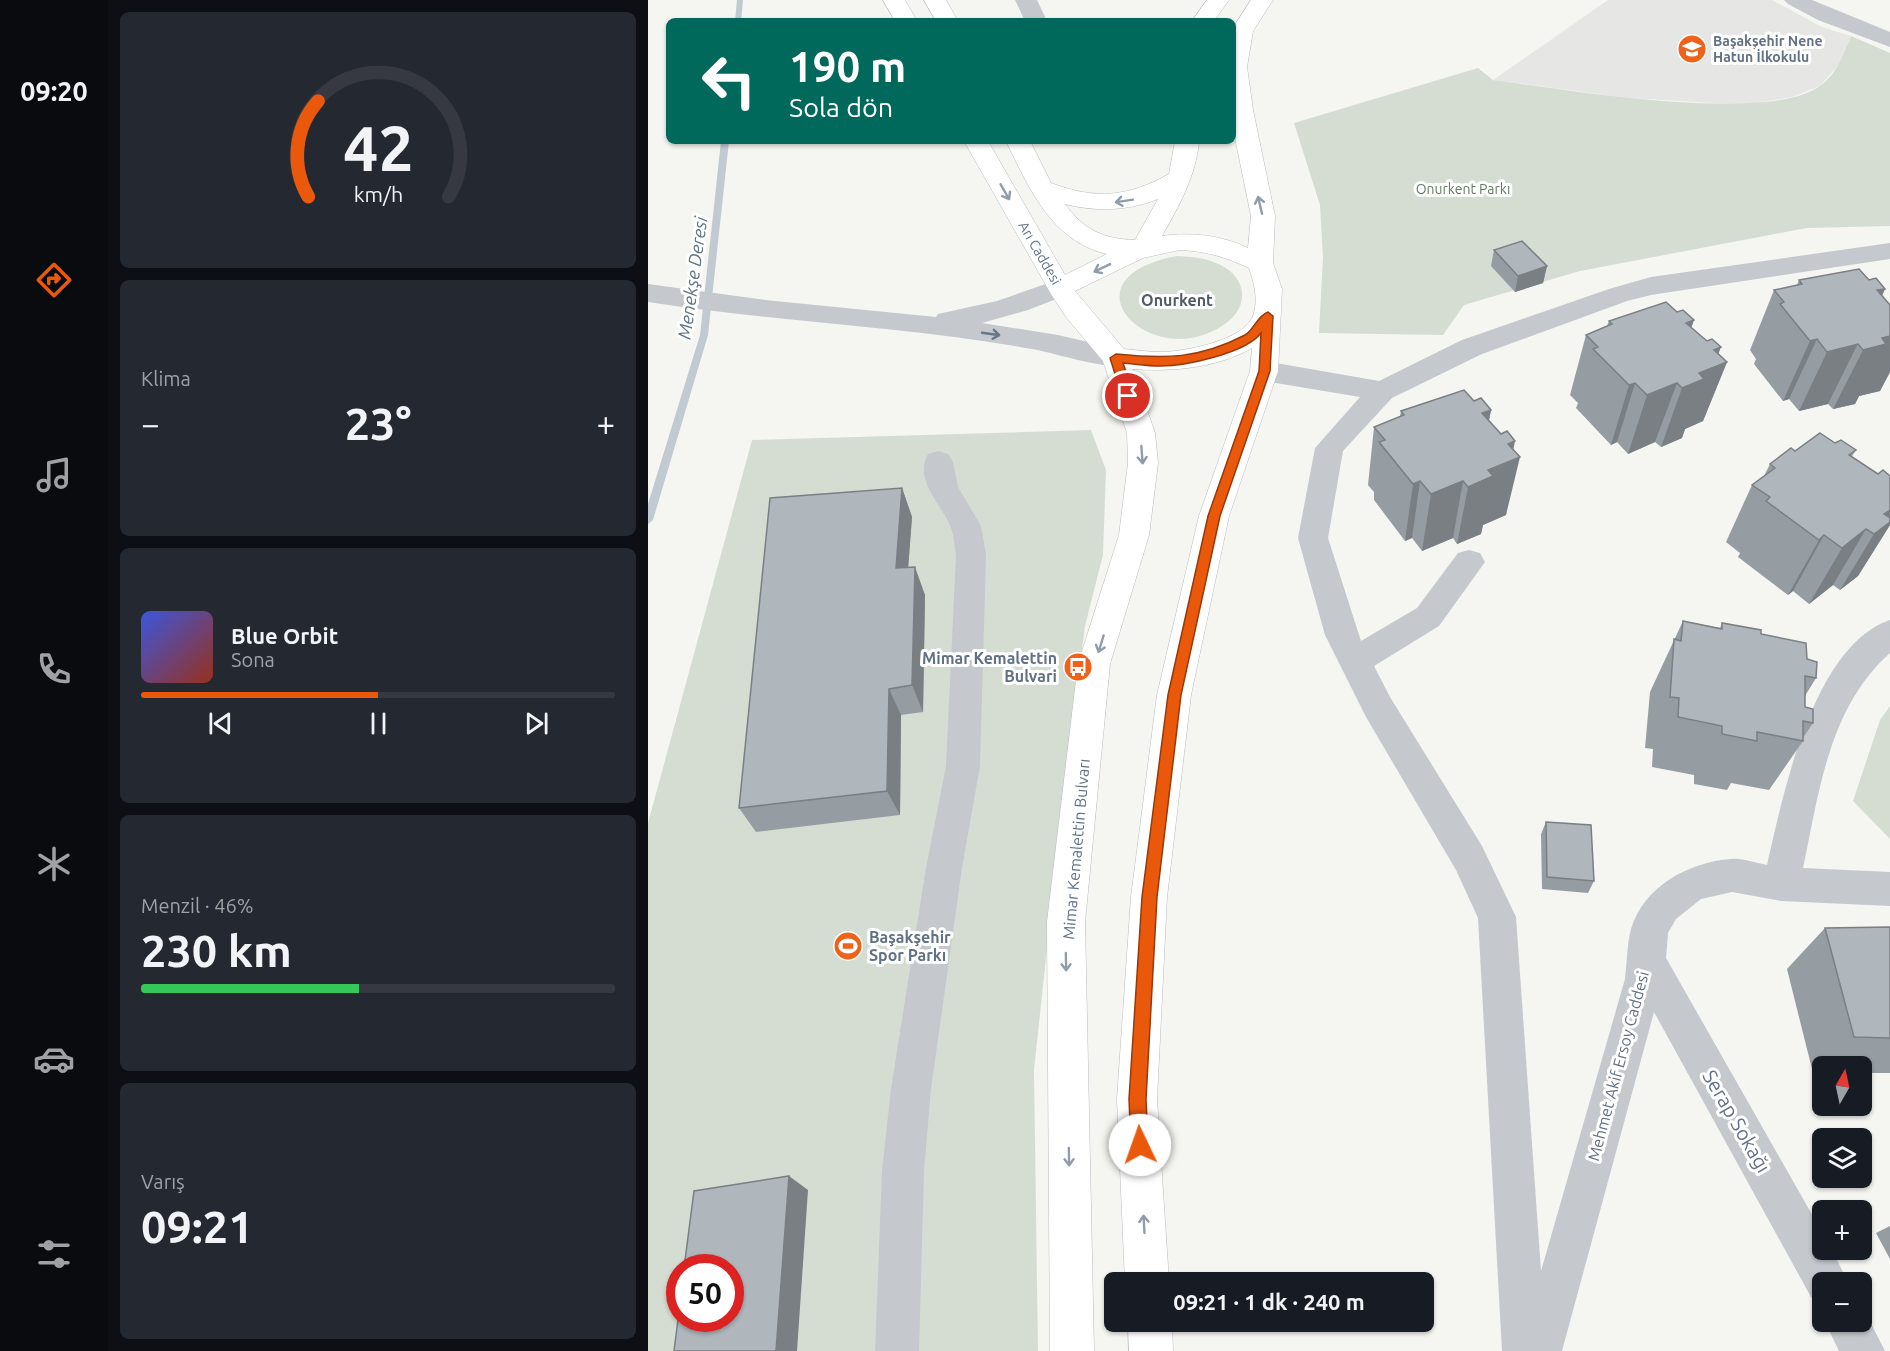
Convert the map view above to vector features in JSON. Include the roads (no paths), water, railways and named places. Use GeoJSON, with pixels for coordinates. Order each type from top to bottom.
{"type":"FeatureCollection","features":[{"type":"Feature","properties":{"kind":"main road"},"geometry":{"type":"LineString","coordinates":[[894,0],[904,18]]}},
{"type":"Feature","properties":{"kind":"main road"},"geometry":{"type":"LineString","coordinates":[[935,0],[945,18]]}},
{"type":"Feature","properties":{"kind":"main road"},"geometry":{"type":"LineString","coordinates":[[1205,18],[1218,0]]}},
{"type":"Feature","properties":{"kind":"main road"},"geometry":{"type":"LineString","coordinates":[[1146,1272],[1137,1099],[1149,897],[1174,695],[1214,516],[1264,371],[1269,289],[1260,263],[1263,216],[1241,110],[1236,67],[1242,31],[1262,0]]}},
{"type":"Feature","properties":{"kind":"main road","name":"Arı Caddesi"},"geometry":{"type":"LineString","coordinates":[[978,144],[1060,288],[1075,310],[1116,358]]}},
{"type":"Feature","properties":{"kind":"main road"},"geometry":{"type":"LineString","coordinates":[[1020,144],[1042,188],[1063,220],[1080,234],[1102,246],[1143,248],[1174,242],[1206,242],[1236,250],[1260,263]]}},
{"type":"Feature","properties":{"kind":"main road"},"geometry":{"type":"LineString","coordinates":[[1060,288],[1143,248],[1177,179],[1187,154],[1187,144]]}},
{"type":"Feature","properties":{"kind":"main road"},"geometry":{"type":"LineString","coordinates":[[1042,188],[1063,198],[1089,202],[1119,202],[1161,190],[1177,179]]}},
{"type":"Feature","properties":{"kind":"main road"},"geometry":{"type":"LineString","coordinates":[[1116,358],[1162,362],[1207,355],[1234,346],[1253,335],[1268,316]]}},
{"type":"Feature","properties":{"kind":"main road","name":"Mimar Kemalettin Bulvarı"},"geometry":{"type":"LineString","coordinates":[[1072,1351],[1066,922],[1094,664],[1134,535],[1143,463],[1141,433],[1116,358]]}},
{"type":"Feature","properties":{"kind":"main road"},"geometry":{"type":"LineString","coordinates":[[1150,1332],[1151,1351]]}},
{"type":"Feature","properties":{"kind":"street"},"geometry":{"type":"LineString","coordinates":[[1026,0],[1035,18]]}},
{"type":"Feature","properties":{"kind":"street"},"geometry":{"type":"LineString","coordinates":[[1795,0],[1890,40]]}},
{"type":"Feature","properties":{"kind":"street"},"geometry":{"type":"LineString","coordinates":[[1524,1351],[1497,916],[1469,858],[1378,707],[1341,635],[1312,538],[1329,448],[1382,391],[1472,347],[1618,295],[1658,295],[1890,251]]}},
{"type":"Feature","properties":{"kind":"street"},"geometry":{"type":"LineString","coordinates":[[913,323],[968,317],[1024,303],[1060,288]]}},
{"type":"Feature","properties":{"kind":"street"},"geometry":{"type":"LineString","coordinates":[[648,293],[783,311],[913,323],[1043,342],[1116,358]]}},
{"type":"Feature","properties":{"kind":"street"},"geometry":{"type":"LineString","coordinates":[[1264,371],[1382,391]]}},
{"type":"Feature","properties":{"kind":"street"},"geometry":{"type":"LineString","coordinates":[[897,1351],[903,1171],[911,1089],[944,868],[963,766],[970,555],[965,524],[937,476],[938,462]]}},
{"type":"Feature","properties":{"kind":"street"},"geometry":{"type":"LineString","coordinates":[[1355,662],[1428,617],[1469,562]]}},
{"type":"Feature","properties":{"kind":"street"},"geometry":{"type":"LineString","coordinates":[[1781,884],[1816,737],[1831,700],[1873,645],[1890,633]]}},
{"type":"Feature","properties":{"kind":"street","name":"Mehmet Akif Ersoy Caddesi"},"geometry":{"type":"LineString","coordinates":[[1540,1351],[1644,979],[1650,929],[1663,907],[1691,884],[1732,875],[1781,884],[1890,889]]}},
{"type":"Feature","properties":{"kind":"street","name":"Serap Sokağı"},"geometry":{"type":"LineString","coordinates":[[1646,960],[1821,1272]]}},
{"type":"Feature","properties":{"kind":"street"},"geometry":{"type":"LineString","coordinates":[[1853,1332],[1863,1351]]}},
{"type":"Feature","properties":{"kind":"waterway","name":"Menekşe Deresi"},"geometry":{"type":"LineString","coordinates":[[738,18],[740,0]]}},
{"type":"Feature","properties":{"kind":"waterway","name":"Menekşe Deresi"},"geometry":{"type":"LineString","coordinates":[[648,520],[704,335],[725,144]]}},
{"type":"Feature","properties":{"kind":"place","name":"Başakşehir Nene Hatun İlkokulu"},"geometry":{"type":"Point","coordinates":[1692,49]}},
{"type":"Feature","properties":{"kind":"place","name":"Mimar Kemalettin Bulvari"},"geometry":{"type":"Point","coordinates":[1078,667]}},
{"type":"Feature","properties":{"kind":"place","name":"Başakşehir Spor Parkı"},"geometry":{"type":"Point","coordinates":[848,946]}},
{"type":"Feature","properties":{"kind":"district","name":"Onurkent"},"geometry":{"type":"Point","coordinates":[1177,300]}},
{"type":"Feature","properties":{"kind":"park label","name":"Onurkent Parkı"},"geometry":{"type":"Point","coordinates":[1463,189]}}]}
